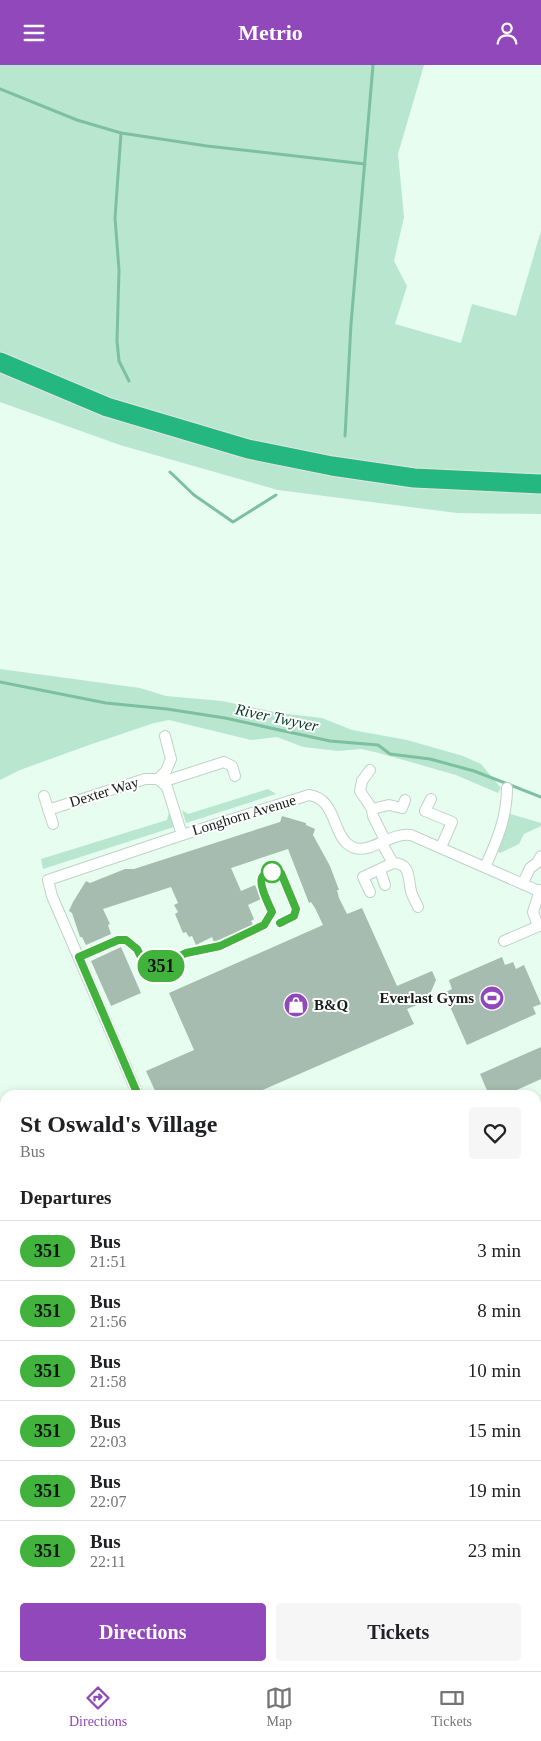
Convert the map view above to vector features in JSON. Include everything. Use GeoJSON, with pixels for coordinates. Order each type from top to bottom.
{"type":"FeatureCollection","features":[{"type":"Feature","properties":{"kind":"highway"},"geometry":{"type":"LineString","coordinates":[[0,362],[107,407],[248,449],[332,466],[414,478],[541,484]]}},
{"type":"Feature","properties":{"kind":"street"},"geometry":{"type":"LineString","coordinates":[[165,736],[171,759],[160,780],[167,787],[182,835]]}},
{"type":"Feature","properties":{"kind":"street","name":"Dexter Way"},"geometry":{"type":"LineString","coordinates":[[48,810],[145,779],[160,780],[224,763],[232,766],[235,776]]}},
{"type":"Feature","properties":{"kind":"street"},"geometry":{"type":"LineString","coordinates":[[370,771],[362,781],[360,791],[372,809],[373,816],[393,863]]}},
{"type":"Feature","properties":{"kind":"street"},"geometry":{"type":"LineString","coordinates":[[485,867],[502,825],[506,808],[506,789]]}},
{"type":"Feature","properties":{"kind":"street","name":"Longhorn Avenue"},"geometry":{"type":"LineString","coordinates":[[136,1090],[52,896],[48,880],[309,795],[316,796],[326,803],[346,842],[353,848],[361,850],[404,834],[440,847],[540,891]]}},
{"type":"Feature","properties":{"kind":"street","name":"Dexter Way"},"geometry":{"type":"LineString","coordinates":[[44,796],[53,824]]}},
{"type":"Feature","properties":{"kind":"street"},"geometry":{"type":"LineString","coordinates":[[431,799],[425,811],[452,822],[440,847]]}},
{"type":"Feature","properties":{"kind":"street"},"geometry":{"type":"LineString","coordinates":[[372,809],[389,805],[402,808],[405,800]]}},
{"type":"Feature","properties":{"kind":"street"},"geometry":{"type":"LineString","coordinates":[[524,883],[530,868],[537,863],[541,856]]}},
{"type":"Feature","properties":{"kind":"street"},"geometry":{"type":"LineString","coordinates":[[370,892],[363,877],[393,863],[399,863],[405,868],[411,879],[411,892],[418,907]]}},
{"type":"Feature","properties":{"kind":"street"},"geometry":{"type":"LineString","coordinates":[[380,870],[386,885]]}},
{"type":"Feature","properties":{"kind":"street"},"geometry":{"type":"LineString","coordinates":[[504,941],[540,926],[534,912],[540,891]]}},
{"type":"Feature","properties":{"kind":"green space"},"geometry":{"type":"Polygon","coordinates":[[[0,65],[424,65],[398,154],[404,217],[394,261],[407,286],[395,324],[461,343],[472,304],[516,316],[541,231],[541,514],[457,513],[278,490],[120,445],[0,402],[0,65]]]}},
{"type":"Feature","properties":{"kind":"green space"},"geometry":{"type":"Polygon","coordinates":[[[0,669],[140,688],[166,696],[222,701],[279,713],[322,718],[352,730],[407,740],[463,756],[481,764],[501,788],[498,793],[456,775],[361,749],[338,751],[303,747],[277,737],[251,740],[169,720],[154,723],[89,745],[20,770],[0,780],[0,669]]]}},
{"type":"Feature","properties":{"kind":"green space"},"geometry":{"type":"Polygon","coordinates":[[[268,789],[276,794],[186,823],[182,810],[188,814],[268,789]]]}},
{"type":"Feature","properties":{"kind":"green space"},"geometry":{"type":"Polygon","coordinates":[[[169,812],[174,827],[43,869],[41,859],[167,820],[169,812]]]}},
{"type":"Feature","properties":{"kind":"green space"},"geometry":{"type":"Polygon","coordinates":[[[507,813],[541,823],[541,826],[524,834],[519,844],[500,853],[496,850],[507,813]]]}},
{"type":"Feature","properties":{"kind":"building","name":"B&Q"},"geometry":{"type":"Polygon","coordinates":[[[282,816],[306,823],[306,825],[315,829],[313,835],[330,866],[339,890],[337,890],[339,898],[347,914],[362,908],[397,986],[432,971],[436,980],[427,1001],[407,1009],[414,1024],[262,1090],[155,1090],[146,1071],[194,1050],[169,993],[323,925],[315,908],[311,902],[309,903],[288,849],[231,868],[241,891],[255,885],[261,899],[248,905],[254,919],[251,921],[253,925],[214,942],[212,937],[196,945],[192,936],[189,937],[186,932],[183,933],[175,914],[178,912],[174,905],[178,903],[171,887],[103,909],[110,924],[108,925],[111,934],[86,945],[82,937],[80,937],[72,913],[69,911],[73,902],[86,881],[90,883],[125,869],[134,869],[280,822],[282,816]]]}},
{"type":"Feature","properties":{"kind":"building"},"geometry":{"type":"Polygon","coordinates":[[[121,947],[141,993],[111,1006],[91,961],[121,947]]]}},
{"type":"Feature","properties":{"kind":"building","name":"Everlast Gyms"},"geometry":{"type":"Polygon","coordinates":[[[502,957],[505,965],[513,962],[516,969],[524,965],[541,1004],[533,1007],[536,1014],[467,1045],[444,993],[452,989],[449,980],[502,957]]]}},
{"type":"Feature","properties":{"kind":"building"},"geometry":{"type":"Polygon","coordinates":[[[541,1047],[541,1079],[517,1090],[487,1090],[480,1074],[541,1047]]]}},
{"type":"Feature","properties":{"kind":"waterway"},"geometry":{"type":"LineString","coordinates":[[345,436],[351,324],[373,65]]}},
{"type":"Feature","properties":{"kind":"waterway"},"geometry":{"type":"LineString","coordinates":[[0,89],[77,120],[121,133],[115,218],[119,270],[117,341],[119,361],[129,381]]}},
{"type":"Feature","properties":{"kind":"waterway"},"geometry":{"type":"LineString","coordinates":[[121,133],[207,146],[365,164]]}},
{"type":"Feature","properties":{"kind":"waterway"},"geometry":{"type":"LineString","coordinates":[[170,472],[194,495],[233,522],[276,495]]}},
{"type":"Feature","properties":{"kind":"waterway","name":"River Twyver"},"geometry":{"type":"LineString","coordinates":[[0,682],[106,703],[167,709],[225,718],[330,741],[378,745],[390,754],[430,759],[474,771],[541,797]]}},
{"type":"Feature","properties":{"kind":"bus line","name":"351"},"geometry":{"type":"LineString","coordinates":[[136,1090],[79,957],[118,940],[126,940],[137,949],[143,961],[148,966],[153,967],[160,966],[186,953],[220,946],[264,925],[269,920],[272,912],[261,885],[261,879],[263,876],[274,871],[281,873],[296,909],[294,916],[280,923]]}},
{"type":"Feature","properties":{"kind":"place","name":"Everlast Gyms"},"geometry":{"type":"Point","coordinates":[492,998]}},
{"type":"Feature","properties":{"kind":"place","name":"B&Q"},"geometry":{"type":"Point","coordinates":[296,1005]}}]}
